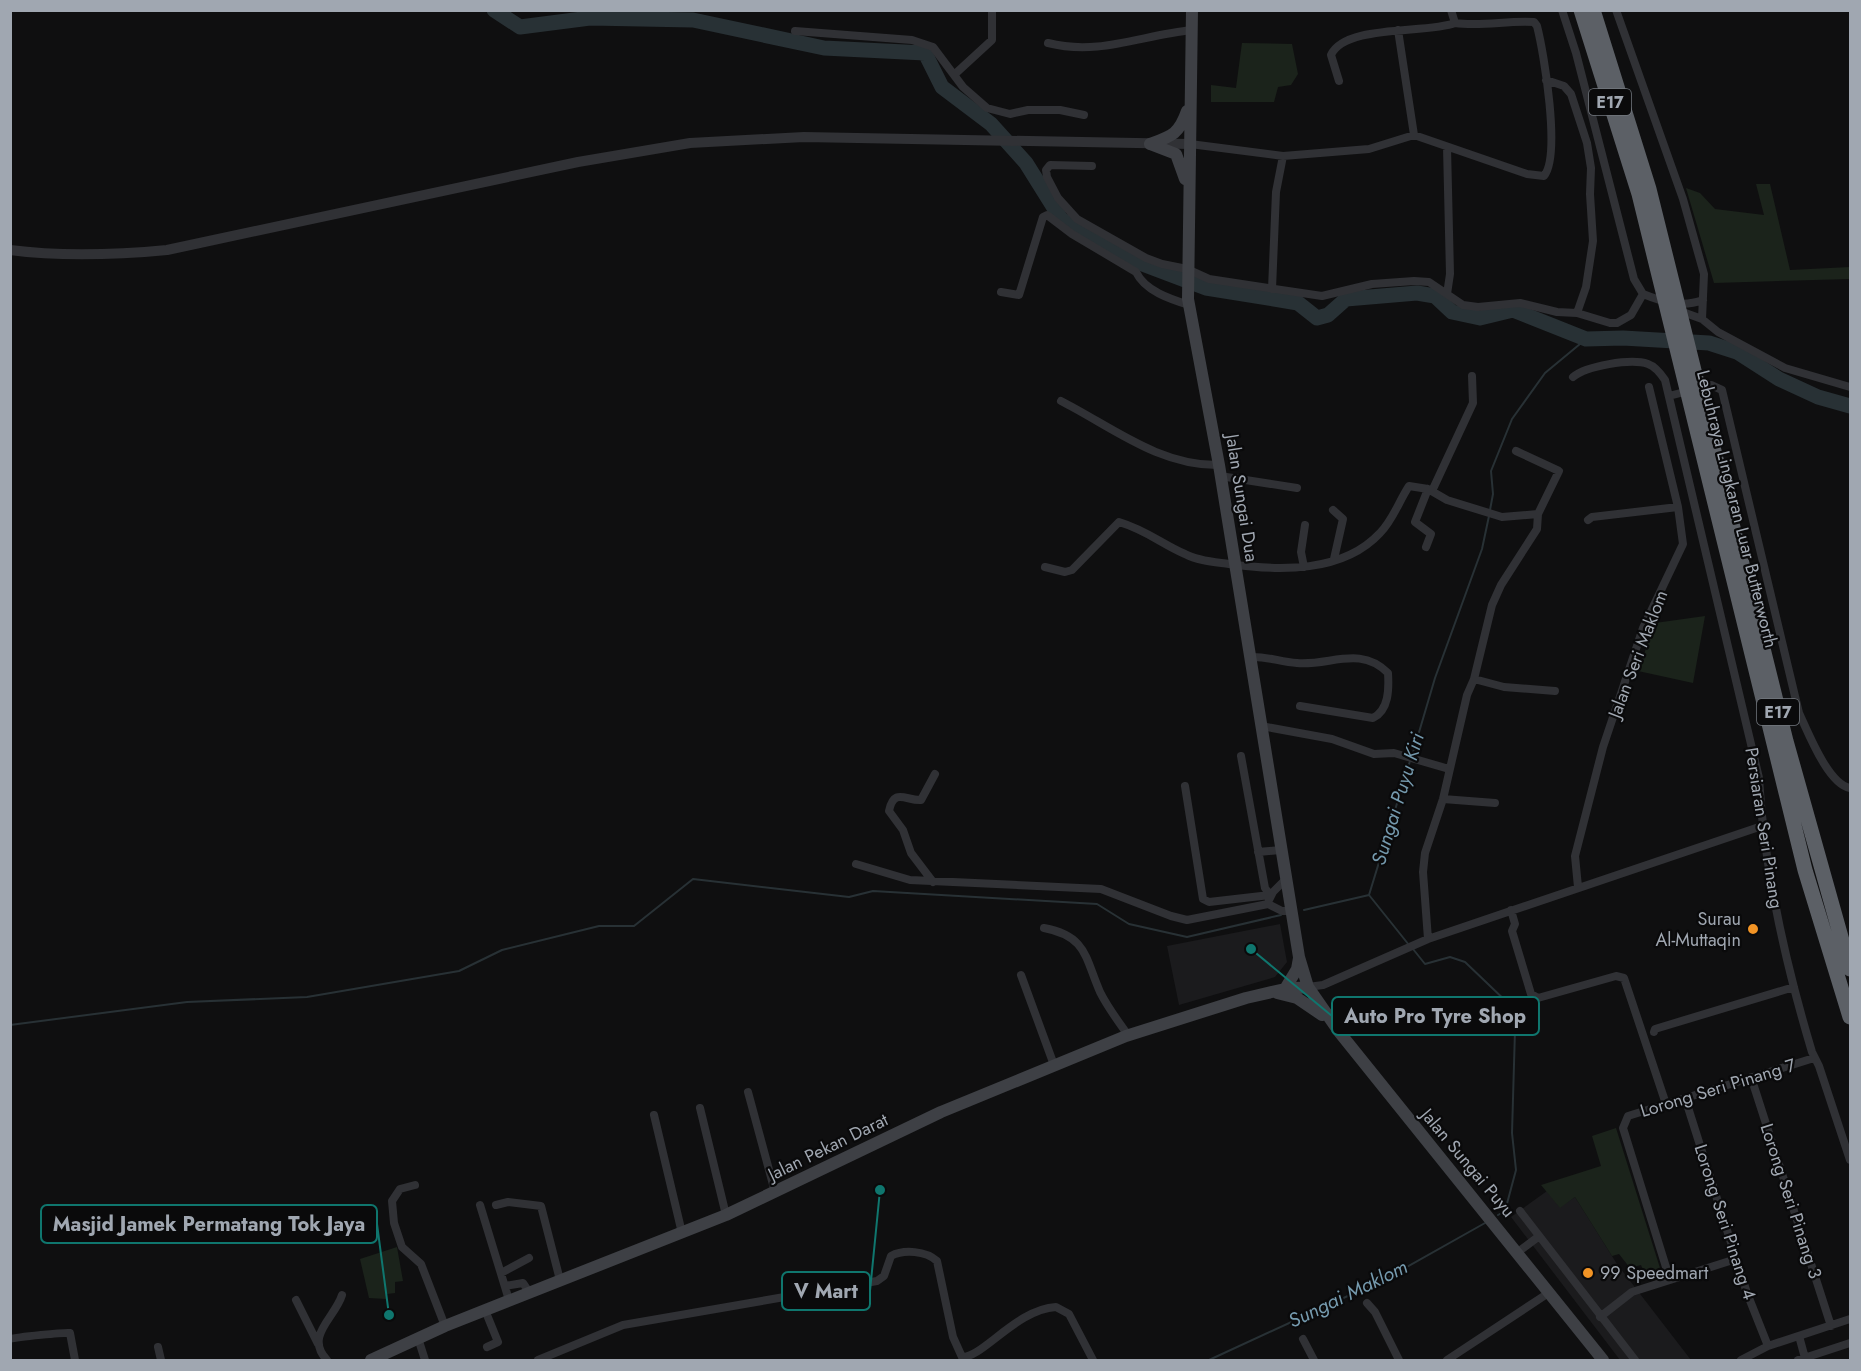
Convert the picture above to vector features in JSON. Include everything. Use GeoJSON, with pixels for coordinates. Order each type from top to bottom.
{"type":"FeatureCollection","features":[{"type":"Feature","properties":{"kind":"highway","name":"Lebuhraya Lingkaran Luar Butterworth"},"geometry":{"type":"LineString","coordinates":[[1581,10],[1644,192]]}},
{"type":"Feature","properties":{"kind":"highway","name":"Lebuhraya Lingkaran Luar Butterworth"},"geometry":{"type":"LineString","coordinates":[[1593,10],[1644,192],[1786,741],[1851,969]]}},
{"type":"Feature","properties":{"kind":"highway","name":"Lebuhraya Lingkaran Luar Butterworth"},"geometry":{"type":"LineString","coordinates":[[1710,454],[1805,870],[1851,1017]]}},
{"type":"Feature","properties":{"kind":"main road","name":"Jalan Sungai Dua"},"geometry":{"type":"LineString","coordinates":[[1192,10],[1187,271],[1189,302],[1250,657],[1280,850],[1299,957],[1308,987]]}},
{"type":"Feature","properties":{"kind":"main road"},"geometry":{"type":"LineString","coordinates":[[1150,144],[1174,135],[1182,124],[1191,99]]}},
{"type":"Feature","properties":{"kind":"main road"},"geometry":{"type":"LineString","coordinates":[[1150,144],[1176,154],[1182,165],[1189,198]]}},
{"type":"Feature","properties":{"kind":"main road"},"geometry":{"type":"LineString","coordinates":[[1299,957],[1297,969],[1279,990],[1318,1011],[1340,1033]]}},
{"type":"Feature","properties":{"kind":"main road","name":"Jalan Pekan Darat"},"geometry":{"type":"LineString","coordinates":[[371,1360],[387,1357],[418,1338],[445,1326],[726,1215],[941,1112],[1128,1035],[1279,990],[1308,987]]}},
{"type":"Feature","properties":{"kind":"main road","name":"Jalan Sungai Puyu"},"geometry":{"type":"LineString","coordinates":[[1308,987],[1340,1033],[1459,1184],[1518,1252],[1603,1360]]}},
{"type":"Feature","properties":{"kind":"street"},"geometry":{"type":"LineString","coordinates":[[955,74],[992,40],[992,10]]}},
{"type":"Feature","properties":{"kind":"street"},"geometry":{"type":"LineString","coordinates":[[1451,10],[1455,23]]}},
{"type":"Feature","properties":{"kind":"street"},"geometry":{"type":"LineString","coordinates":[[1562,10],[1576,52],[1626,252],[1634,279],[1642,294],[1673,305],[1683,314],[1702,320],[1718,332],[1785,368],[1851,387]]}},
{"type":"Feature","properties":{"kind":"street"},"geometry":{"type":"LineString","coordinates":[[1616,10],[1683,199],[1704,274],[1702,320]]}},
{"type":"Feature","properties":{"kind":"street"},"geometry":{"type":"LineString","coordinates":[[10,250],[51,255],[95,255],[167,250],[578,162],[690,143],[804,137],[1190,144],[1283,156],[1370,149],[1414,135],[1527,174],[1544,176],[1550,170],[1552,152],[1546,80],[1539,33],[1534,22],[1455,23],[1440,29],[1373,32],[1334,50],[1331,55],[1339,81]]}},
{"type":"Feature","properties":{"kind":"street"},"geometry":{"type":"LineString","coordinates":[[1048,43],[1067,48],[1125,44],[1157,33],[1192,30]]}},
{"type":"Feature","properties":{"kind":"street"},"geometry":{"type":"LineString","coordinates":[[1398,30],[1414,135]]}},
{"type":"Feature","properties":{"kind":"street"},"geometry":{"type":"LineString","coordinates":[[795,31],[921,42],[933,47],[977,102],[987,108],[1010,114],[1028,110],[1060,110],[1084,115]]}},
{"type":"Feature","properties":{"kind":"street"},"geometry":{"type":"LineString","coordinates":[[1546,80],[1564,86],[1571,94],[1587,143],[1591,168],[1593,241],[1586,287],[1577,313]]}},
{"type":"Feature","properties":{"kind":"street"},"geometry":{"type":"LineString","coordinates":[[1447,147],[1450,274],[1447,294]]}},
{"type":"Feature","properties":{"kind":"street"},"geometry":{"type":"LineString","coordinates":[[1272,289],[1276,192],[1283,156]]}},
{"type":"Feature","properties":{"kind":"street"},"geometry":{"type":"LineString","coordinates":[[1092,166],[1059,164],[1050,165],[1046,170],[1047,177],[1067,210],[1077,219],[1146,258],[1209,279],[1330,296],[1372,284],[1414,280],[1429,282],[1464,305],[1478,307],[1508,302],[1557,312],[1577,313],[1617,323],[1631,315],[1642,294]]}},
{"type":"Feature","properties":{"kind":"street"},"geometry":{"type":"LineString","coordinates":[[1001,292],[1019,295],[1043,217],[1047,215],[1072,234],[1136,272],[1140,282],[1167,298],[1189,302]]}},
{"type":"Feature","properties":{"kind":"street"},"geometry":{"type":"LineString","coordinates":[[1673,305],[1692,304],[1703,300]]}},
{"type":"Feature","properties":{"kind":"street","name":"Persiaran Seri Pinang"},"geometry":{"type":"LineString","coordinates":[[1573,377],[1586,368],[1639,362],[1650,365],[1662,376],[1669,396],[1759,778],[1762,826],[1780,935],[1814,1058],[1819,1066],[1851,1160]]}},
{"type":"Feature","properties":{"kind":"street"},"geometry":{"type":"LineString","coordinates":[[1426,547],[1431,534],[1415,522],[1473,403],[1472,376]]}},
{"type":"Feature","properties":{"kind":"street"},"geometry":{"type":"LineString","coordinates":[[1669,396],[1710,385],[1722,390],[1799,713],[1818,753],[1836,780],[1851,788]]}},
{"type":"Feature","properties":{"kind":"street","name":"Jalan Seri Maklom"},"geometry":{"type":"LineString","coordinates":[[1578,887],[1575,856],[1603,747],[1643,628],[1683,544],[1678,507],[1649,387]]}},
{"type":"Feature","properties":{"kind":"street"},"geometry":{"type":"LineString","coordinates":[[1061,401],[1150,451],[1184,463],[1297,488]]}},
{"type":"Feature","properties":{"kind":"street"},"geometry":{"type":"LineString","coordinates":[[1425,940],[1425,853],[1443,799],[1467,695],[1474,679],[1492,605],[1501,585],[1537,529],[1538,514],[1559,471],[1516,451]]}},
{"type":"Feature","properties":{"kind":"street"},"geometry":{"type":"LineString","coordinates":[[1045,567],[1065,572],[1072,570],[1119,522],[1165,541],[1184,554],[1261,569],[1304,567],[1353,554],[1379,534],[1409,486],[1430,490],[1448,500],[1502,517],[1538,514]]}},
{"type":"Feature","properties":{"kind":"street"},"geometry":{"type":"LineString","coordinates":[[1588,520],[1592,517],[1678,507]]}},
{"type":"Feature","properties":{"kind":"street"},"geometry":{"type":"LineString","coordinates":[[1334,510],[1343,519],[1334,559]]}},
{"type":"Feature","properties":{"kind":"street"},"geometry":{"type":"LineString","coordinates":[[1304,567],[1301,552],[1305,525]]}},
{"type":"Feature","properties":{"kind":"street"},"geometry":{"type":"LineString","coordinates":[[1250,657],[1265,656],[1296,663],[1340,657],[1363,658],[1388,673],[1389,691],[1385,704],[1380,715],[1373,718],[1299,706]]}},
{"type":"Feature","properties":{"kind":"street"},"geometry":{"type":"LineString","coordinates":[[1474,679],[1504,687],[1555,691]]}},
{"type":"Feature","properties":{"kind":"street"},"geometry":{"type":"LineString","coordinates":[[1261,726],[1332,739],[1374,754],[1402,756],[1449,769]]}},
{"type":"Feature","properties":{"kind":"street"},"geometry":{"type":"LineString","coordinates":[[1241,756],[1265,888],[1269,900],[1282,911],[1291,910]]}},
{"type":"Feature","properties":{"kind":"street"},"geometry":{"type":"LineString","coordinates":[[933,882],[910,854],[898,822],[889,811],[897,797],[904,795],[921,800],[935,774]]}},
{"type":"Feature","properties":{"kind":"street"},"geometry":{"type":"LineString","coordinates":[[1185,786],[1203,899],[1209,902],[1269,900]]}},
{"type":"Feature","properties":{"kind":"street"},"geometry":{"type":"LineString","coordinates":[[1443,799],[1495,803]]}},
{"type":"Feature","properties":{"kind":"street"},"geometry":{"type":"LineString","coordinates":[[1308,987],[1323,985],[1425,940],[1762,826]]}},
{"type":"Feature","properties":{"kind":"street"},"geometry":{"type":"LineString","coordinates":[[1258,852],[1280,850]]}},
{"type":"Feature","properties":{"kind":"street"},"geometry":{"type":"LineString","coordinates":[[856,864],[910,880],[1101,889],[1187,920],[1269,900],[1286,880]]}},
{"type":"Feature","properties":{"kind":"street"},"geometry":{"type":"LineString","coordinates":[[1511,910],[1515,924],[1512,931],[1518,952],[1531,994],[1538,999],[1616,976],[1624,978],[1666,1104]]}},
{"type":"Feature","properties":{"kind":"street"},"geometry":{"type":"LineString","coordinates":[[1044,928],[1071,936],[1085,952],[1106,1003],[1128,1035]]}},
{"type":"Feature","properties":{"kind":"street"},"geometry":{"type":"LineString","coordinates":[[1021,975],[1054,1065]]}},
{"type":"Feature","properties":{"kind":"street"},"geometry":{"type":"LineString","coordinates":[[1654,1032],[1655,1029],[1794,987]]}},
{"type":"Feature","properties":{"kind":"street","name":"Lorong Seri Pinang 7"},"geometry":{"type":"LineString","coordinates":[[1670,1280],[1623,1128],[1623,1121],[1628,1116],[1814,1058]]}},
{"type":"Feature","properties":{"kind":"street","name":"Lorong Seri Pinang 3"},"geometry":{"type":"LineString","coordinates":[[1751,1077],[1831,1326]]}},
{"type":"Feature","properties":{"kind":"street"},"geometry":{"type":"LineString","coordinates":[[748,1092],[775,1192]]}},
{"type":"Feature","properties":{"kind":"street","name":"Lorong Seri Pinang 4"},"geometry":{"type":"LineString","coordinates":[[1685,1098],[1761,1335],[1768,1346]]}},
{"type":"Feature","properties":{"kind":"street"},"geometry":{"type":"LineString","coordinates":[[700,1108],[726,1215]]}},
{"type":"Feature","properties":{"kind":"street"},"geometry":{"type":"LineString","coordinates":[[654,1115],[682,1233]]}},
{"type":"Feature","properties":{"kind":"street"},"geometry":{"type":"LineString","coordinates":[[415,1185],[400,1189],[392,1201],[391,1212],[402,1246],[421,1264],[445,1326]]}},
{"type":"Feature","properties":{"kind":"street"},"geometry":{"type":"LineString","coordinates":[[496,1205],[508,1202],[541,1206],[560,1280]]}},
{"type":"Feature","properties":{"kind":"street"},"geometry":{"type":"LineString","coordinates":[[480,1206],[509,1300]]}},
{"type":"Feature","properties":{"kind":"street"},"geometry":{"type":"LineString","coordinates":[[1520,1211],[1635,1360]]}},
{"type":"Feature","properties":{"kind":"street"},"geometry":{"type":"LineString","coordinates":[[1518,1252],[1538,1237]]}},
{"type":"Feature","properties":{"kind":"street"},"geometry":{"type":"LineString","coordinates":[[538,1360],[623,1325],[877,1281],[884,1276],[891,1256],[919,1253],[930,1255],[937,1262],[953,1337],[962,1357],[975,1353],[1027,1314],[1056,1307],[1069,1314],[1093,1360]]}},
{"type":"Feature","properties":{"kind":"street"},"geometry":{"type":"LineString","coordinates":[[501,1273],[529,1258]]}},
{"type":"Feature","properties":{"kind":"street"},"geometry":{"type":"LineString","coordinates":[[1600,1317],[1625,1295],[1736,1259]]}},
{"type":"Feature","properties":{"kind":"street"},"geometry":{"type":"LineString","coordinates":[[505,1286],[523,1283],[529,1292]]}},
{"type":"Feature","properties":{"kind":"street"},"geometry":{"type":"LineString","coordinates":[[1447,1360],[1550,1292]]}},
{"type":"Feature","properties":{"kind":"street"},"geometry":{"type":"LineString","coordinates":[[318,1344],[320,1329],[338,1308],[342,1295]]}},
{"type":"Feature","properties":{"kind":"street"},"geometry":{"type":"LineString","coordinates":[[296,1300],[327,1360]]}},
{"type":"Feature","properties":{"kind":"street"},"geometry":{"type":"LineString","coordinates":[[1367,1303],[1375,1312],[1399,1360]]}},
{"type":"Feature","properties":{"kind":"street"},"geometry":{"type":"LineString","coordinates":[[485,1310],[498,1342],[487,1347]]}},
{"type":"Feature","properties":{"kind":"street"},"geometry":{"type":"LineString","coordinates":[[1741,1360],[1768,1346],[1851,1319]]}},
{"type":"Feature","properties":{"kind":"street"},"geometry":{"type":"LineString","coordinates":[[10,1339],[43,1336],[64,1331],[70,1333],[74,1343],[75,1360]]}},
{"type":"Feature","properties":{"kind":"street"},"geometry":{"type":"LineString","coordinates":[[1799,1336],[1802,1359],[1851,1343]]}},
{"type":"Feature","properties":{"kind":"street"},"geometry":{"type":"LineString","coordinates":[[418,1338],[425,1360]]}},
{"type":"Feature","properties":{"kind":"street"},"geometry":{"type":"LineString","coordinates":[[1303,1339],[1314,1360]]}},
{"type":"Feature","properties":{"kind":"street"},"geometry":{"type":"LineString","coordinates":[[158,1347],[161,1360]]}},
{"type":"Feature","properties":{"kind":"shaded area"},"geometry":{"type":"Polygon","coordinates":[[[1242,43],[1292,44],[1298,74],[1291,85],[1278,87],[1274,102],[1211,102],[1211,85],[1236,88],[1242,43]]]}},
{"type":"Feature","properties":{"kind":"shaded area"},"geometry":{"type":"Polygon","coordinates":[[[1756,184],[1770,184],[1790,270],[1850,267],[1850,279],[1714,283],[1686,188],[1700,193],[1715,209],[1764,215],[1756,184]]]}},
{"type":"Feature","properties":{"kind":"shaded area"},"geometry":{"type":"Polygon","coordinates":[[[1705,616],[1693,683],[1638,671],[1655,623],[1705,616]]]}},
{"type":"Feature","properties":{"kind":"shaded area"},"geometry":{"type":"Polygon","coordinates":[[[1280,924],[1287,962],[1275,977],[1179,1005],[1167,946],[1280,924]]]}},
{"type":"Feature","properties":{"kind":"shaded area"},"geometry":{"type":"Polygon","coordinates":[[[1616,1128],[1660,1268],[1655,1275],[1646,1278],[1641,1265],[1630,1268],[1619,1254],[1612,1256],[1575,1197],[1560,1208],[1541,1185],[1601,1166],[1592,1136],[1616,1128]]]}},
{"type":"Feature","properties":{"kind":"shaded area"},"geometry":{"type":"Polygon","coordinates":[[[1547,1191],[1560,1207],[1575,1197],[1617,1264],[1691,1360],[1620,1360],[1511,1217],[1547,1191]]]}},
{"type":"Feature","properties":{"kind":"shaded area"},"geometry":{"type":"Polygon","coordinates":[[[397,1247],[403,1281],[395,1282],[395,1293],[387,1294],[386,1299],[369,1298],[360,1259],[397,1247]]]}},
{"type":"Feature","properties":{"kind":"waterway"},"geometry":{"type":"LineString","coordinates":[[494,10],[520,27],[590,18],[693,20],[824,48],[925,53],[942,87],[991,124],[1026,163],[1061,219],[1124,257],[1206,288],[1298,303],[1317,318],[1328,315],[1346,299],[1417,293],[1435,296],[1452,312],[1480,318],[1513,310],[1586,339],[1623,338],[1709,343],[1737,352],[1779,379],[1818,397],[1850,406]]}},
{"type":"Feature","properties":{"kind":"waterway","name":"Sungai Puyu Kiri"},"geometry":{"type":"LineString","coordinates":[[1490,510],[1493,494],[1491,471],[1512,419],[1545,373],[1586,339]]}},
{"type":"Feature","properties":{"kind":"waterway","name":"Sungai Puyu Kiri"},"geometry":{"type":"LineString","coordinates":[[1412,756],[1435,678],[1482,549],[1489,516]]}},
{"type":"Feature","properties":{"kind":"waterway","name":"Sungai Puyu Kiri"},"geometry":{"type":"LineString","coordinates":[[1409,945],[1369,895],[1410,761]]}},
{"type":"Feature","properties":{"kind":"waterway"},"geometry":{"type":"LineString","coordinates":[[10,1025],[187,1002],[307,997],[459,971],[502,950],[599,926],[634,926],[693,879],[849,897],[873,891],[1097,904],[1129,924],[1187,937],[1281,915]]}},
{"type":"Feature","properties":{"kind":"waterway"},"geometry":{"type":"LineString","coordinates":[[1304,910],[1369,895]]}},
{"type":"Feature","properties":{"kind":"waterway","name":"Sungai Puyu Kiri"},"geometry":{"type":"LineString","coordinates":[[1413,949],[1425,964],[1450,957],[1465,962],[1511,1006],[1515,1030],[1512,1133],[1516,1170],[1505,1211],[1498,1215]]}},
{"type":"Feature","properties":{"kind":"waterway","name":"Sungai Maklom"},"geometry":{"type":"LineString","coordinates":[[1209,1360],[1389,1277],[1485,1223]]}},
{"type":"Feature","properties":{"kind":"place","name":"Surau Al-Muttaqin"},"geometry":{"type":"Point","coordinates":[1753,929]}},
{"type":"Feature","properties":{"kind":"place","name":"Auto Pro Tyre Shop"},"geometry":{"type":"Point","coordinates":[1251,949]}},
{"type":"Feature","properties":{"kind":"place","name":"V Mart"},"geometry":{"type":"Point","coordinates":[880,1190]}},
{"type":"Feature","properties":{"kind":"place","name":"99 Speedmart"},"geometry":{"type":"Point","coordinates":[1588,1273]}},
{"type":"Feature","properties":{"kind":"place","name":"Masjid Jamek Permatang Tok Jaya"},"geometry":{"type":"Point","coordinates":[389,1315]}}]}
